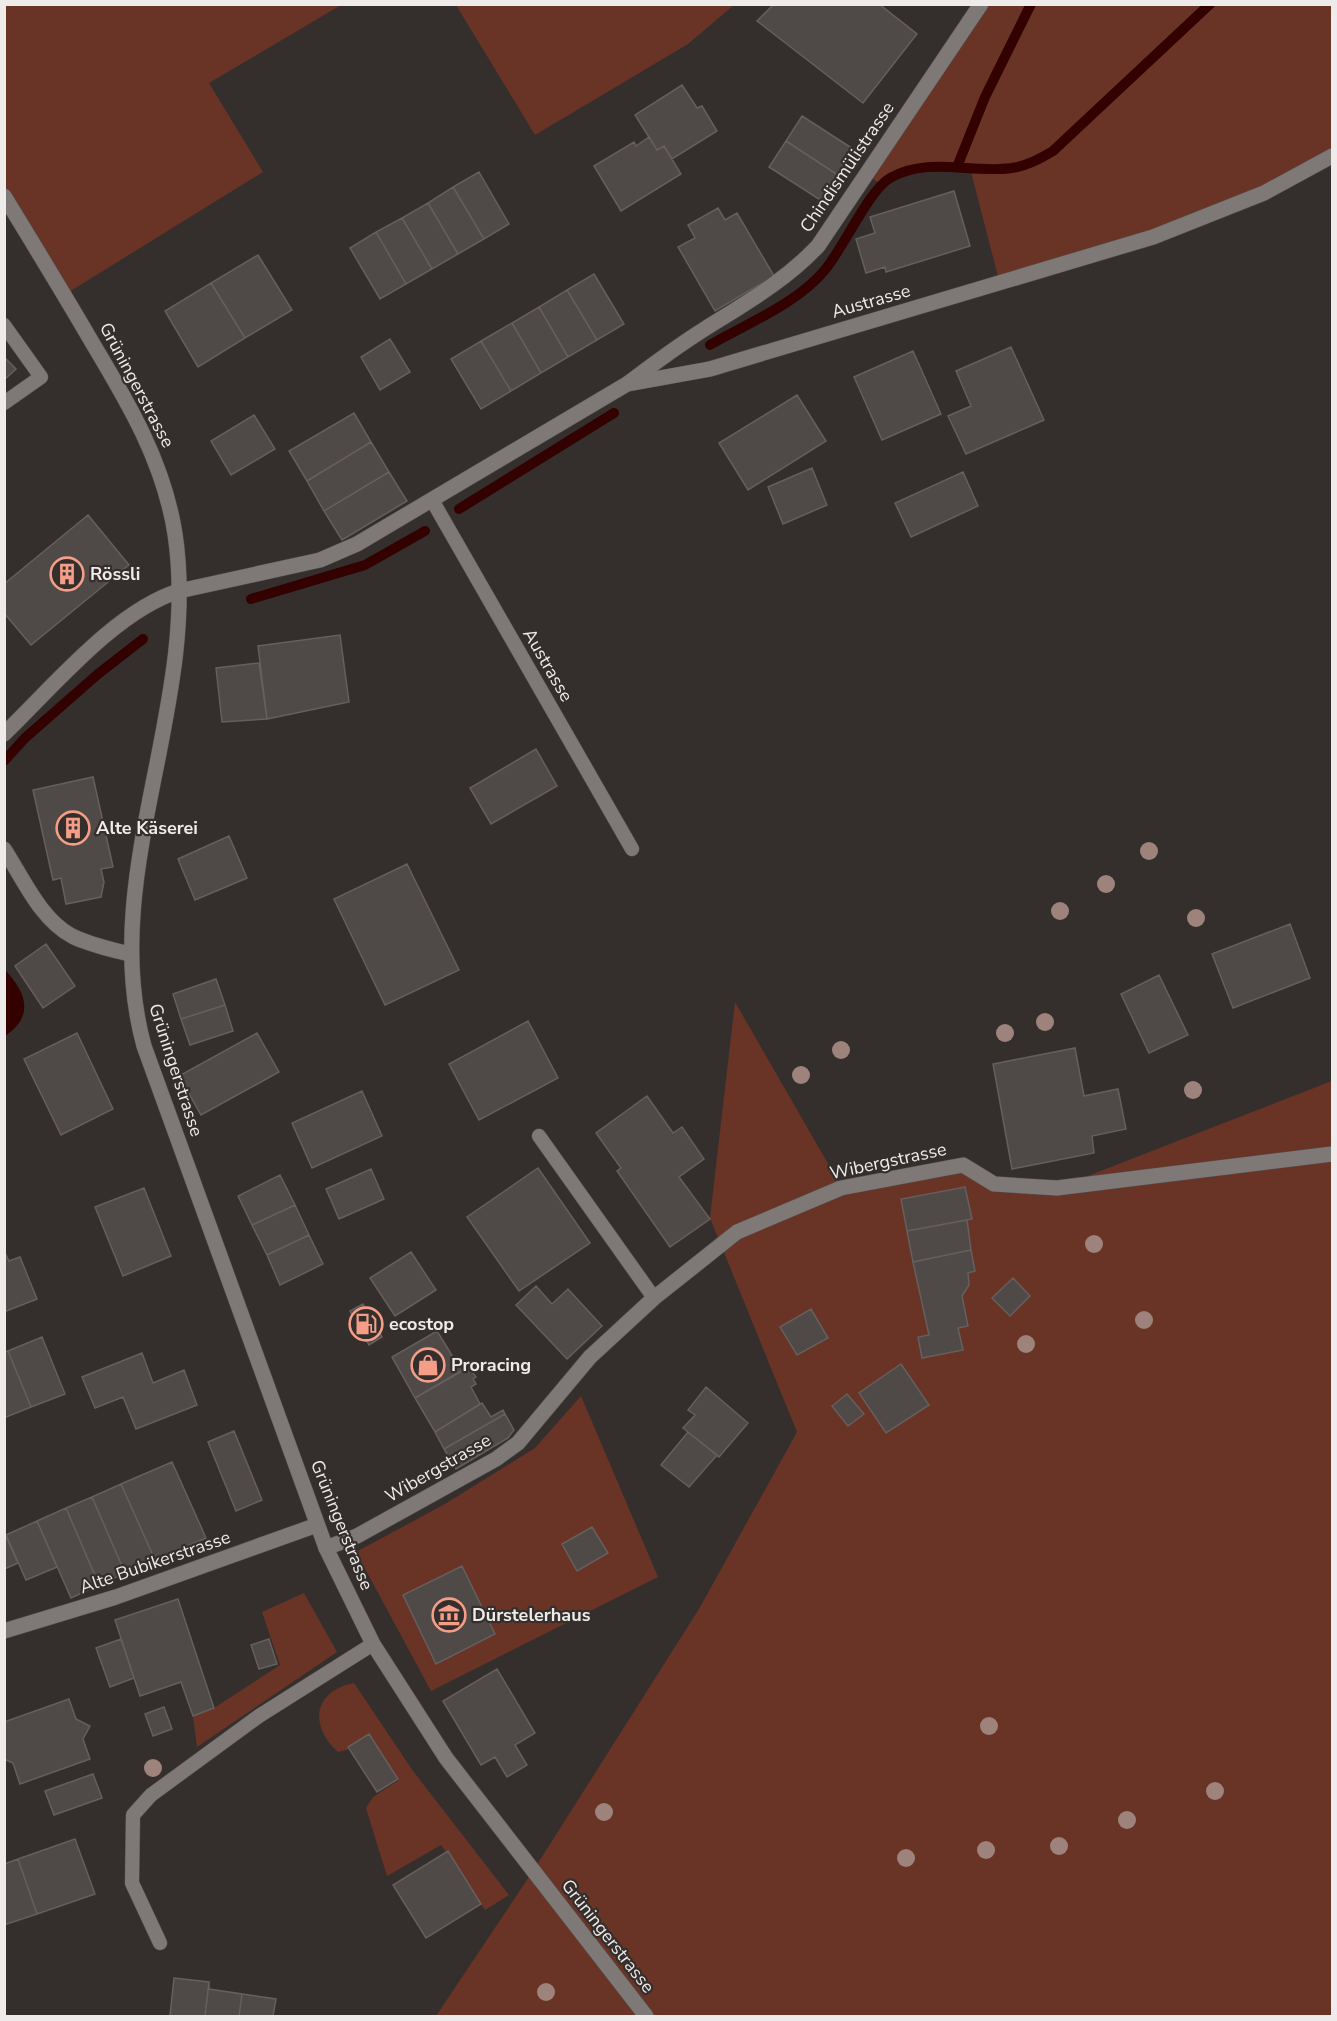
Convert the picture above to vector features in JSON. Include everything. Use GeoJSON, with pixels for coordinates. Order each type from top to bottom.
{"type":"FeatureCollection","features":[{"type":"Feature","properties":{"kind":"street","name":"Chindismülistrasse"},"geometry":{"type":"LineString","coordinates":[[627,384],[702,331],[768,290],[812,252],[846,207],[981,4]]}},
{"type":"Feature","properties":{"kind":"street","name":"Austrasse"},"geometry":{"type":"LineString","coordinates":[[4,734],[122,621],[149,602],[179,591],[320,560],[357,544],[627,384],[710,369],[1153,237],[1263,193],[1332,156]]}},
{"type":"Feature","properties":{"kind":"street","name":"Grüningerstrasse"},"geometry":{"type":"LineString","coordinates":[[4,196],[133,411],[150,446],[170,507],[176,536],[179,591],[176,655],[133,904],[129,954],[131,986],[144,1046],[317,1525],[373,1644],[446,1758],[646,2016]]}},
{"type":"Feature","properties":{"kind":"street"},"geometry":{"type":"LineString","coordinates":[[4,849],[42,909],[61,929],[84,942],[129,954]]}},
{"type":"Feature","properties":{"kind":"street","name":"Wibergstrasse"},"geometry":{"type":"LineString","coordinates":[[326,1548],[357,1536],[496,1459],[518,1443],[590,1357],[654,1298],[737,1232],[842,1188],[963,1165],[994,1184],[1057,1188],[1332,1154]]}},
{"type":"Feature","properties":{"kind":"street","name":"Alte Bubikerstrasse"},"geometry":{"type":"LineString","coordinates":[[4,1631],[127,1594],[317,1525]]}},
{"type":"Feature","properties":{"kind":"lane"},"geometry":{"type":"LineString","coordinates":[[4,325],[41,377],[4,403]]}},
{"type":"Feature","properties":{"kind":"lane","name":"Austrasse"},"geometry":{"type":"LineString","coordinates":[[432,500],[632,849]]}},
{"type":"Feature","properties":{"kind":"lane"},"geometry":{"type":"LineString","coordinates":[[539,1136],[654,1298]]}},
{"type":"Feature","properties":{"kind":"lane"},"geometry":{"type":"LineString","coordinates":[[160,1943],[132,1883],[134,1815],[151,1795],[268,1710],[373,1644]]}},
{"type":"Feature","properties":{"kind":"shaded area"},"geometry":{"type":"Polygon","coordinates":[[[5,5],[341,5],[209,83],[263,172],[64,295],[5,196],[5,5]]]}},
{"type":"Feature","properties":{"kind":"shaded area"},"geometry":{"type":"Polygon","coordinates":[[[456,5],[734,5],[688,44],[535,135],[456,5]]]}},
{"type":"Feature","properties":{"kind":"shaded area"},"geometry":{"type":"Polygon","coordinates":[[[981,5],[1332,5],[1332,156],[1264,193],[1000,284],[970,168],[912,169],[891,178],[882,185],[867,175],[981,5]]]}},
{"type":"Feature","properties":{"kind":"shaded area"},"geometry":{"type":"Polygon","coordinates":[[[5,970],[22,995],[24,1012],[21,1020],[5,1036],[5,970]]]}},
{"type":"Feature","properties":{"kind":"shaded area"},"geometry":{"type":"Polygon","coordinates":[[[735,1002],[842,1188],[963,1165],[994,1184],[1057,1188],[1332,1081],[1332,2016],[436,2016],[533,1871],[699,1609],[797,1432],[710,1218],[735,1002]]]}},
{"type":"Feature","properties":{"kind":"shaded area"},"geometry":{"type":"Polygon","coordinates":[[[581,1396],[658,1577],[431,1691],[356,1552],[445,1504],[535,1448],[581,1396]]]}},
{"type":"Feature","properties":{"kind":"shaded area"},"geometry":{"type":"Polygon","coordinates":[[[304,1593],[337,1652],[197,1747],[193,1716],[214,1708],[280,1665],[262,1612],[304,1593]]]}},
{"type":"Feature","properties":{"kind":"shaded area"},"geometry":{"type":"Polygon","coordinates":[[[354,1683],[413,1771],[509,1895],[485,1910],[441,1845],[387,1876],[366,1808],[373,1797],[399,1780],[369,1734],[347,1750],[338,1752],[322,1731],[320,1721],[323,1701],[340,1687],[354,1683]]]}},
{"type":"Feature","properties":{"kind":"building"},"geometry":{"type":"Polygon","coordinates":[[[774,4],[879,4],[917,34],[863,103],[757,21],[774,4]]]}},
{"type":"Feature","properties":{"kind":"building"},"geometry":{"type":"Polygon","coordinates":[[[682,85],[697,108],[702,106],[717,131],[672,159],[664,146],[657,150],[635,115],[682,85]]]}},
{"type":"Feature","properties":{"kind":"building"},"geometry":{"type":"Polygon","coordinates":[[[802,116],[861,154],[844,179],[786,141],[802,116]]]}},
{"type":"Feature","properties":{"kind":"building"},"geometry":{"type":"Polygon","coordinates":[[[649,137],[657,150],[664,146],[681,174],[621,211],[594,166],[634,142],[636,146],[649,137]]]}},
{"type":"Feature","properties":{"kind":"building"},"geometry":{"type":"Polygon","coordinates":[[[786,141],[844,179],[828,205],[769,167],[786,141]]]}},
{"type":"Feature","properties":{"kind":"building"},"geometry":{"type":"Polygon","coordinates":[[[479,172],[509,224],[484,239],[453,187],[479,172]]]}},
{"type":"Feature","properties":{"kind":"building"},"geometry":{"type":"Polygon","coordinates":[[[453,187],[484,239],[458,254],[428,203],[453,187]]]}},
{"type":"Feature","properties":{"kind":"building"},"geometry":{"type":"Polygon","coordinates":[[[954,191],[970,246],[886,272],[885,267],[866,273],[856,239],[875,233],[870,217],[954,191]]]}},
{"type":"Feature","properties":{"kind":"building"},"geometry":{"type":"Polygon","coordinates":[[[428,203],[458,254],[432,269],[402,218],[428,203]]]}},
{"type":"Feature","properties":{"kind":"building"},"geometry":{"type":"Polygon","coordinates":[[[718,208],[725,220],[737,213],[774,276],[715,311],[678,247],[695,238],[688,225],[718,208]]]}},
{"type":"Feature","properties":{"kind":"building"},"geometry":{"type":"Polygon","coordinates":[[[402,218],[432,269],[406,284],[376,232],[402,218]]]}},
{"type":"Feature","properties":{"kind":"building"},"geometry":{"type":"Polygon","coordinates":[[[376,232],[406,284],[380,299],[350,248],[376,232]]]}},
{"type":"Feature","properties":{"kind":"building"},"geometry":{"type":"Polygon","coordinates":[[[258,255],[292,310],[245,338],[211,283],[258,255]]]}},
{"type":"Feature","properties":{"kind":"building"},"geometry":{"type":"Polygon","coordinates":[[[594,274],[624,324],[597,340],[567,290],[594,274]]]}},
{"type":"Feature","properties":{"kind":"building"},"geometry":{"type":"Polygon","coordinates":[[[211,283],[245,338],[198,367],[165,311],[211,283]]]}},
{"type":"Feature","properties":{"kind":"building"},"geometry":{"type":"Polygon","coordinates":[[[567,290],[597,340],[568,357],[539,307],[567,290]]]}},
{"type":"Feature","properties":{"kind":"building"},"geometry":{"type":"Polygon","coordinates":[[[539,307],[568,357],[541,373],[512,323],[539,307]]]}},
{"type":"Feature","properties":{"kind":"building"},"geometry":{"type":"Polygon","coordinates":[[[512,323],[541,373],[511,391],[481,341],[512,323]]]}},
{"type":"Feature","properties":{"kind":"building"},"geometry":{"type":"Polygon","coordinates":[[[390,339],[410,372],[380,390],[361,357],[390,339]]]}},
{"type":"Feature","properties":{"kind":"building"},"geometry":{"type":"Polygon","coordinates":[[[481,341],[511,391],[481,409],[451,359],[481,341]]]}},
{"type":"Feature","properties":{"kind":"building"},"geometry":{"type":"Polygon","coordinates":[[[1011,347],[1044,420],[966,454],[948,416],[971,406],[956,371],[1011,347]]]}},
{"type":"Feature","properties":{"kind":"building"},"geometry":{"type":"Polygon","coordinates":[[[913,351],[941,414],[882,440],[854,377],[913,351]]]}},
{"type":"Feature","properties":{"kind":"building"},"geometry":{"type":"Polygon","coordinates":[[[4,357],[16,369],[4,380],[4,357]]]}},
{"type":"Feature","properties":{"kind":"building"},"geometry":{"type":"Polygon","coordinates":[[[797,395],[826,441],[748,490],[719,443],[797,395]]]}},
{"type":"Feature","properties":{"kind":"building"},"geometry":{"type":"Polygon","coordinates":[[[354,413],[371,442],[307,481],[289,451],[354,413]]]}},
{"type":"Feature","properties":{"kind":"building"},"geometry":{"type":"Polygon","coordinates":[[[254,415],[275,449],[231,475],[211,441],[254,415]]]}},
{"type":"Feature","properties":{"kind":"building"},"geometry":{"type":"Polygon","coordinates":[[[371,442],[389,472],[324,511],[307,481],[371,442]]]}},
{"type":"Feature","properties":{"kind":"building"},"geometry":{"type":"Polygon","coordinates":[[[812,468],[827,505],[783,524],[768,487],[812,468]]]}},
{"type":"Feature","properties":{"kind":"building"},"geometry":{"type":"Polygon","coordinates":[[[389,472],[407,501],[342,540],[324,511],[389,472]]]}},
{"type":"Feature","properties":{"kind":"building"},"geometry":{"type":"Polygon","coordinates":[[[963,472],[978,506],[911,537],[895,503],[963,472]]]}},
{"type":"Feature","properties":{"kind":"building","name":"Rössli"},"geometry":{"type":"Polygon","coordinates":[[[88,515],[129,565],[31,645],[4,613],[4,584],[88,515]]]}},
{"type":"Feature","properties":{"kind":"building"},"geometry":{"type":"Polygon","coordinates":[[[340,635],[349,702],[267,719],[258,646],[340,635]]]}},
{"type":"Feature","properties":{"kind":"building"},"geometry":{"type":"Polygon","coordinates":[[[259,663],[267,719],[222,722],[216,668],[259,663]]]}},
{"type":"Feature","properties":{"kind":"building"},"geometry":{"type":"Polygon","coordinates":[[[536,749],[557,786],[491,824],[470,788],[536,749]]]}},
{"type":"Feature","properties":{"kind":"building","name":"Alte Käserei"},"geometry":{"type":"Polygon","coordinates":[[[93,777],[113,867],[101,869],[104,882],[101,897],[66,904],[61,878],[53,880],[33,790],[93,777]]]}},
{"type":"Feature","properties":{"kind":"building"},"geometry":{"type":"Polygon","coordinates":[[[229,836],[247,878],[195,900],[178,859],[229,836]]]}},
{"type":"Feature","properties":{"kind":"building"},"geometry":{"type":"Polygon","coordinates":[[[407,864],[459,970],[385,1005],[334,899],[407,864]]]}},
{"type":"Feature","properties":{"kind":"building"},"geometry":{"type":"Polygon","coordinates":[[[1290,924],[1310,978],[1233,1008],[1212,954],[1290,924]]]}},
{"type":"Feature","properties":{"kind":"building"},"geometry":{"type":"Polygon","coordinates":[[[46,944],[75,986],[43,1008],[15,966],[46,944]]]}},
{"type":"Feature","properties":{"kind":"building"},"geometry":{"type":"Polygon","coordinates":[[[1159,975],[1188,1035],[1149,1053],[1121,994],[1159,975]]]}},
{"type":"Feature","properties":{"kind":"building"},"geometry":{"type":"Polygon","coordinates":[[[216,979],[225,1005],[181,1019],[173,994],[216,979]]]}},
{"type":"Feature","properties":{"kind":"building"},"geometry":{"type":"Polygon","coordinates":[[[225,1005],[233,1031],[190,1045],[181,1019],[225,1005]]]}},
{"type":"Feature","properties":{"kind":"building"},"geometry":{"type":"Polygon","coordinates":[[[528,1021],[558,1078],[479,1120],[449,1064],[528,1021]]]}},
{"type":"Feature","properties":{"kind":"building"},"geometry":{"type":"Polygon","coordinates":[[[77,1033],[113,1109],[61,1135],[24,1059],[77,1033]]]}},
{"type":"Feature","properties":{"kind":"building"},"geometry":{"type":"Polygon","coordinates":[[[257,1033],[279,1072],[201,1115],[179,1076],[257,1033]]]}},
{"type":"Feature","properties":{"kind":"building"},"geometry":{"type":"Polygon","coordinates":[[[1075,1048],[1084,1096],[1118,1089],[1126,1129],[1092,1136],[1094,1153],[1012,1169],[993,1064],[1075,1048]]]}},
{"type":"Feature","properties":{"kind":"building"},"geometry":{"type":"Polygon","coordinates":[[[362,1091],[382,1136],[312,1168],[292,1123],[362,1091]]]}},
{"type":"Feature","properties":{"kind":"building"},"geometry":{"type":"Polygon","coordinates":[[[647,1096],[673,1133],[682,1127],[704,1159],[679,1177],[710,1219],[670,1247],[617,1171],[621,1168],[596,1133],[647,1096]]]}},
{"type":"Feature","properties":{"kind":"building"},"geometry":{"type":"Polygon","coordinates":[[[538,1168],[590,1243],[519,1291],[467,1217],[538,1168]]]}},
{"type":"Feature","properties":{"kind":"building"},"geometry":{"type":"Polygon","coordinates":[[[371,1169],[384,1199],[339,1219],[326,1189],[371,1169]]]}},
{"type":"Feature","properties":{"kind":"building"},"geometry":{"type":"Polygon","coordinates":[[[280,1175],[295,1205],[252,1225],[238,1196],[280,1175]]]}},
{"type":"Feature","properties":{"kind":"building"},"geometry":{"type":"Polygon","coordinates":[[[965,1187],[972,1219],[907,1231],[901,1199],[965,1187]]]}},
{"type":"Feature","properties":{"kind":"building"},"geometry":{"type":"Polygon","coordinates":[[[144,1188],[171,1256],[123,1276],[95,1207],[144,1188]]]}},
{"type":"Feature","properties":{"kind":"building"},"geometry":{"type":"Polygon","coordinates":[[[295,1205],[309,1235],[267,1255],[252,1225],[295,1205]]]}},
{"type":"Feature","properties":{"kind":"building"},"geometry":{"type":"Polygon","coordinates":[[[967,1220],[971,1250],[913,1262],[907,1231],[967,1220]]]}},
{"type":"Feature","properties":{"kind":"building"},"geometry":{"type":"Polygon","coordinates":[[[309,1235],[323,1264],[280,1285],[267,1255],[309,1235]]]}},
{"type":"Feature","properties":{"kind":"building"},"geometry":{"type":"Polygon","coordinates":[[[971,1250],[975,1271],[968,1273],[969,1285],[962,1296],[968,1326],[958,1328],[963,1350],[922,1358],[918,1337],[929,1335],[913,1262],[971,1250]]]}},
{"type":"Feature","properties":{"kind":"building"},"geometry":{"type":"Polygon","coordinates":[[[4,1251],[9,1261],[20,1257],[37,1299],[4,1312],[4,1251]]]}},
{"type":"Feature","properties":{"kind":"building"},"geometry":{"type":"Polygon","coordinates":[[[411,1252],[436,1290],[395,1316],[370,1278],[411,1252]]]}},
{"type":"Feature","properties":{"kind":"building"},"geometry":{"type":"Polygon","coordinates":[[[1013,1278],[1030,1296],[1010,1316],[992,1298],[1013,1278]]]}},
{"type":"Feature","properties":{"kind":"building"},"geometry":{"type":"Polygon","coordinates":[[[536,1286],[552,1304],[568,1289],[602,1326],[567,1359],[516,1305],[536,1286]]]}},
{"type":"Feature","properties":{"kind":"building","name":"ecostop"},"geometry":{"type":"Polygon","coordinates":[[[363,1304],[382,1337],[369,1345],[350,1311],[363,1304]]]}},
{"type":"Feature","properties":{"kind":"building"},"geometry":{"type":"Polygon","coordinates":[[[811,1309],[828,1338],[797,1355],[780,1327],[811,1309]]]}},
{"type":"Feature","properties":{"kind":"building","name":"Proracing"},"geometry":{"type":"Polygon","coordinates":[[[437,1331],[459,1367],[463,1364],[466,1368],[415,1398],[392,1357],[437,1331]]]}},
{"type":"Feature","properties":{"kind":"building"},"geometry":{"type":"Polygon","coordinates":[[[42,1337],[65,1394],[31,1407],[8,1351],[42,1337]]]}},
{"type":"Feature","properties":{"kind":"building"},"geometry":{"type":"Polygon","coordinates":[[[8,1351],[31,1407],[4,1418],[4,1352],[8,1351]]]}},
{"type":"Feature","properties":{"kind":"building"},"geometry":{"type":"Polygon","coordinates":[[[142,1353],[153,1383],[184,1370],[197,1405],[136,1429],[123,1397],[95,1408],[82,1377],[142,1353]]]}},
{"type":"Feature","properties":{"kind":"building"},"geometry":{"type":"Polygon","coordinates":[[[901,1364],[929,1405],[886,1433],[859,1393],[901,1364]]]}},
{"type":"Feature","properties":{"kind":"building"},"geometry":{"type":"Polygon","coordinates":[[[469,1367],[476,1377],[473,1379],[476,1384],[471,1387],[480,1404],[435,1432],[415,1398],[469,1367]]]}},
{"type":"Feature","properties":{"kind":"building"},"geometry":{"type":"Polygon","coordinates":[[[706,1387],[748,1423],[719,1457],[683,1428],[695,1415],[688,1410],[706,1387]]]}},
{"type":"Feature","properties":{"kind":"building"},"geometry":{"type":"Polygon","coordinates":[[[847,1394],[864,1414],[848,1426],[832,1406],[847,1394]]]}},
{"type":"Feature","properties":{"kind":"building"},"geometry":{"type":"Polygon","coordinates":[[[482,1403],[491,1417],[503,1410],[505,1414],[444,1449],[435,1432],[482,1403]]]}},
{"type":"Feature","properties":{"kind":"building"},"geometry":{"type":"Polygon","coordinates":[[[505,1414],[514,1430],[508,1438],[456,1469],[444,1449],[505,1414]]]}},
{"type":"Feature","properties":{"kind":"building"},"geometry":{"type":"Polygon","coordinates":[[[234,1431],[262,1500],[236,1511],[208,1442],[234,1431]]]}},
{"type":"Feature","properties":{"kind":"building"},"geometry":{"type":"Polygon","coordinates":[[[688,1432],[717,1455],[689,1487],[661,1465],[688,1432]]]}},
{"type":"Feature","properties":{"kind":"building"},"geometry":{"type":"Polygon","coordinates":[[[172,1462],[206,1538],[155,1560],[121,1484],[172,1462]]]}},
{"type":"Feature","properties":{"kind":"building"},"geometry":{"type":"Polygon","coordinates":[[[121,1484],[155,1560],[125,1573],[92,1497],[121,1484]]]}},
{"type":"Feature","properties":{"kind":"building"},"geometry":{"type":"Polygon","coordinates":[[[92,1497],[125,1573],[99,1585],[66,1508],[92,1497]]]}},
{"type":"Feature","properties":{"kind":"building"},"geometry":{"type":"Polygon","coordinates":[[[66,1508],[99,1585],[71,1598],[37,1521],[66,1508]]]}},
{"type":"Feature","properties":{"kind":"building"},"geometry":{"type":"Polygon","coordinates":[[[37,1521],[57,1567],[26,1580],[6,1535],[37,1521]]]}},
{"type":"Feature","properties":{"kind":"building"},"geometry":{"type":"Polygon","coordinates":[[[592,1527],[608,1553],[577,1571],[562,1544],[592,1527]]]}},
{"type":"Feature","properties":{"kind":"building"},"geometry":{"type":"Polygon","coordinates":[[[4,1532],[18,1563],[4,1569],[4,1532]]]}},
{"type":"Feature","properties":{"kind":"building","name":"Dürstelerhaus"},"geometry":{"type":"Polygon","coordinates":[[[462,1566],[495,1634],[436,1664],[403,1595],[462,1566]]]}},
{"type":"Feature","properties":{"kind":"building"},"geometry":{"type":"Polygon","coordinates":[[[178,1599],[214,1708],[193,1716],[181,1682],[140,1696],[115,1620],[178,1599]]]}},
{"type":"Feature","properties":{"kind":"building"},"geometry":{"type":"Polygon","coordinates":[[[121,1639],[134,1678],[110,1687],[96,1648],[121,1639]]]}},
{"type":"Feature","properties":{"kind":"building"},"geometry":{"type":"Polygon","coordinates":[[[269,1639],[277,1664],[259,1669],[251,1645],[269,1639]]]}},
{"type":"Feature","properties":{"kind":"building"},"geometry":{"type":"Polygon","coordinates":[[[497,1669],[535,1733],[515,1745],[527,1765],[507,1777],[495,1757],[481,1765],[443,1701],[497,1669]]]}},
{"type":"Feature","properties":{"kind":"building"},"geometry":{"type":"Polygon","coordinates":[[[69,1699],[76,1719],[90,1726],[83,1739],[90,1759],[20,1784],[13,1763],[4,1759],[4,1722],[69,1699]]]}},
{"type":"Feature","properties":{"kind":"building"},"geometry":{"type":"Polygon","coordinates":[[[164,1707],[172,1729],[153,1736],[145,1714],[164,1707]]]}},
{"type":"Feature","properties":{"kind":"building"},"geometry":{"type":"Polygon","coordinates":[[[369,1734],[398,1779],[377,1792],[348,1747],[369,1734]]]}},
{"type":"Feature","properties":{"kind":"building"},"geometry":{"type":"Polygon","coordinates":[[[93,1774],[102,1798],[54,1815],[45,1791],[93,1774]]]}},
{"type":"Feature","properties":{"kind":"building"},"geometry":{"type":"Polygon","coordinates":[[[75,1839],[95,1894],[37,1914],[18,1859],[75,1839]]]}},
{"type":"Feature","properties":{"kind":"building"},"geometry":{"type":"Polygon","coordinates":[[[448,1851],[481,1904],[426,1938],[393,1885],[448,1851]]]}},
{"type":"Feature","properties":{"kind":"building"},"geometry":{"type":"Polygon","coordinates":[[[18,1859],[37,1914],[4,1925],[4,1864],[18,1859]]]}},
{"type":"Feature","properties":{"kind":"building"},"geometry":{"type":"Polygon","coordinates":[[[174,1978],[209,1982],[205,2016],[170,2016],[174,1978]]]}},
{"type":"Feature","properties":{"kind":"building"},"geometry":{"type":"Polygon","coordinates":[[[209,1982],[209,1989],[242,1994],[239,2016],[205,2016],[209,1982]]]}},
{"type":"Feature","properties":{"kind":"building"},"geometry":{"type":"Polygon","coordinates":[[[242,1994],[276,1999],[273,2016],[239,2016],[242,1994]]]}},
{"type":"Feature","properties":{"kind":"waterway"},"geometry":{"type":"LineString","coordinates":[[957,167],[985,97],[1031,4]]}},
{"type":"Feature","properties":{"kind":"waterway"},"geometry":{"type":"LineString","coordinates":[[710,345],[786,303],[813,283],[831,261],[865,207],[890,178],[919,168],[1012,168],[1043,157],[1053,151],[1210,4]]}},
{"type":"Feature","properties":{"kind":"waterway"},"geometry":{"type":"LineString","coordinates":[[459,509],[614,413]]}},
{"type":"Feature","properties":{"kind":"waterway"},"geometry":{"type":"LineString","coordinates":[[251,599],[365,565],[425,531]]}},
{"type":"Feature","properties":{"kind":"waterway"},"geometry":{"type":"LineString","coordinates":[[4,761],[25,738],[98,674],[143,639]]}},
{"type":"Feature","properties":{"kind":"place","name":"Rössli"},"geometry":{"type":"Point","coordinates":[67,574]}},
{"type":"Feature","properties":{"kind":"place","name":"Alte Käserei"},"geometry":{"type":"Point","coordinates":[73,828]}},
{"type":"Feature","properties":{"kind":"place","name":"ecostop"},"geometry":{"type":"Point","coordinates":[366,1324]}},
{"type":"Feature","properties":{"kind":"place","name":"Proracing"},"geometry":{"type":"Point","coordinates":[428,1365]}},
{"type":"Feature","properties":{"kind":"place","name":"Dürstelerhaus"},"geometry":{"type":"Point","coordinates":[449,1615]}}]}
